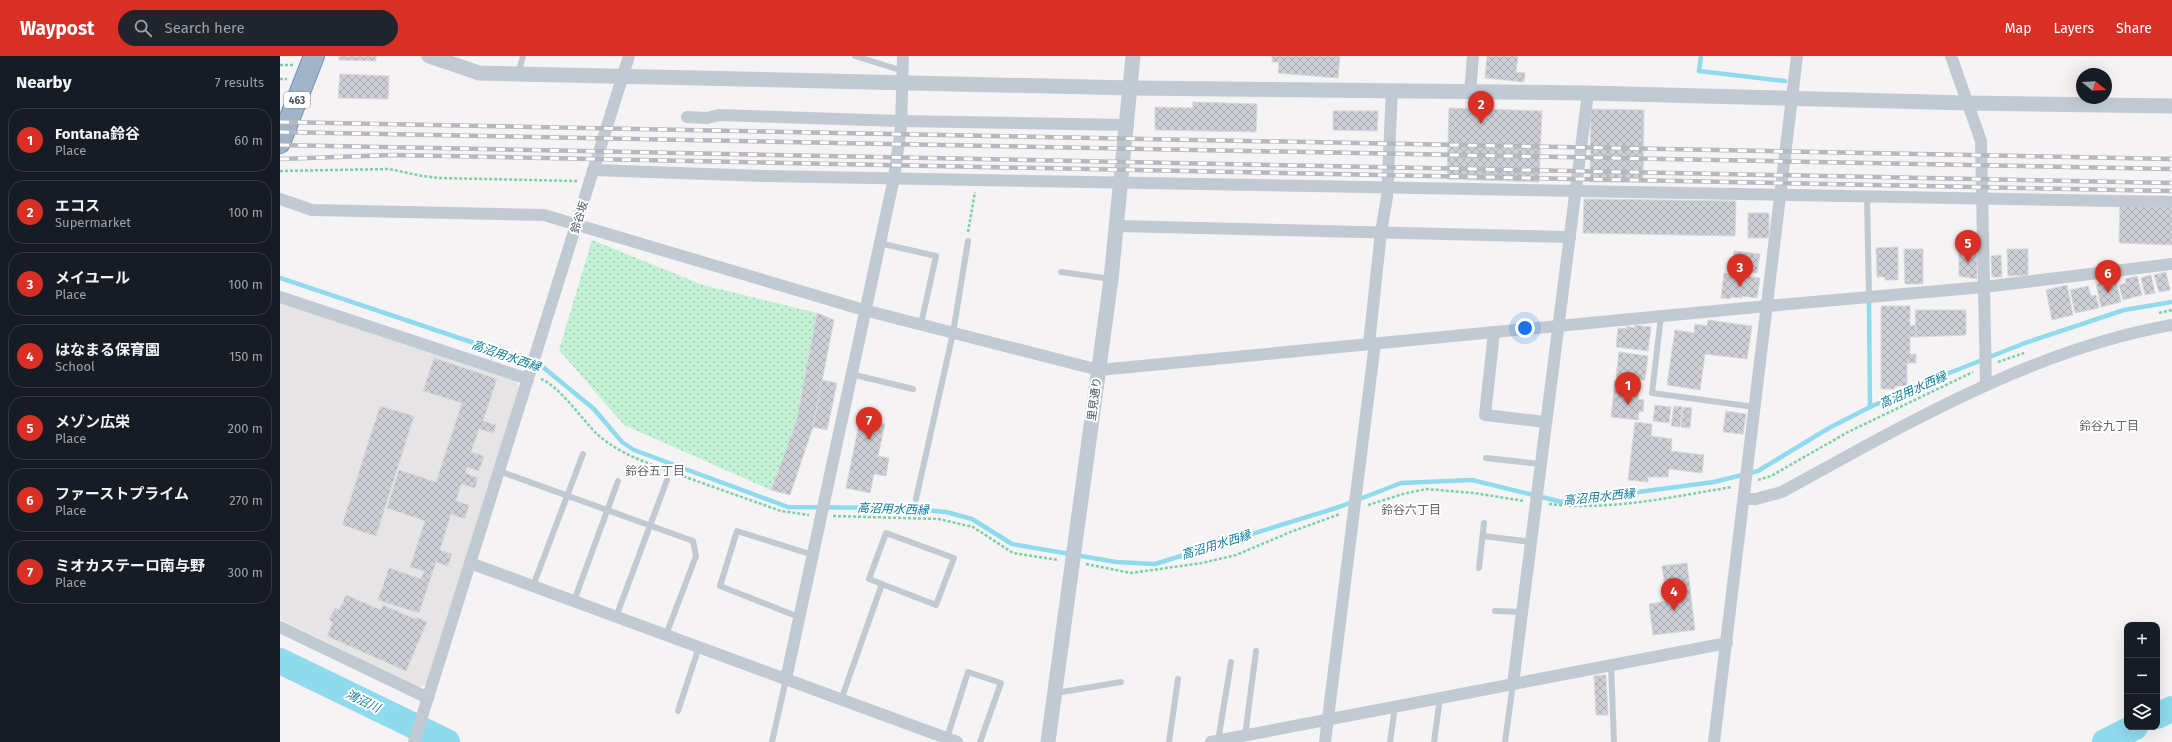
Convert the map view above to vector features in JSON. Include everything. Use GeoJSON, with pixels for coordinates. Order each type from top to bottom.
{"type":"FeatureCollection","features":[{"type":"Feature","properties":{"kind":"highway","name":"463"},"geometry":{"type":"LineString","coordinates":[[280,144],[314,56]]}},
{"type":"Feature","properties":{"kind":"street"},"geometry":{"type":"LineString","coordinates":[[429,56],[479,73],[623,77],[903,77],[1132,88],[1392,90],[1470,93],[1588,93],[1967,103],[2172,106]]}},
{"type":"Feature","properties":{"kind":"street","name":"鈴谷坂"},"geometry":{"type":"LineString","coordinates":[[414,742],[629,56]]}},
{"type":"Feature","properties":{"kind":"street"},"geometry":{"type":"LineString","coordinates":[[786,679],[864,310],[894,178],[901,121],[903,56]]}},
{"type":"Feature","properties":{"kind":"street","name":"里見通り"},"geometry":{"type":"LineString","coordinates":[[1048,742],[1118,226],[1132,88],[1133,56]]}},
{"type":"Feature","properties":{"kind":"street"},"geometry":{"type":"LineString","coordinates":[[1470,93],[1473,56]]}},
{"type":"Feature","properties":{"kind":"street"},"geometry":{"type":"LineString","coordinates":[[1714,742],[1747,481],[1797,56]]}},
{"type":"Feature","properties":{"kind":"street"},"geometry":{"type":"LineString","coordinates":[[1951,56],[1981,141],[1986,385]]}},
{"type":"Feature","properties":{"kind":"street"},"geometry":{"type":"LineString","coordinates":[[1325,742],[1354,510],[1372,343],[1381,232],[1387,187],[1392,90]]}},
{"type":"Feature","properties":{"kind":"street"},"geometry":{"type":"LineString","coordinates":[[1513,684],[1588,93]]}},
{"type":"Feature","properties":{"kind":"street"},"geometry":{"type":"LineString","coordinates":[[687,117],[707,118],[719,115],[901,121],[1128,125]]}},
{"type":"Feature","properties":{"kind":"street"},"geometry":{"type":"LineString","coordinates":[[592,176],[894,178],[2172,202]]}},
{"type":"Feature","properties":{"kind":"street"},"geometry":{"type":"LineString","coordinates":[[280,200],[312,210],[544,215],[864,310],[1099,370],[1372,343],[1984,287],[2172,264]]}},
{"type":"Feature","properties":{"kind":"street"},"geometry":{"type":"LineString","coordinates":[[1118,226],[1570,237]]}},
{"type":"Feature","properties":{"kind":"street"},"geometry":{"type":"LineString","coordinates":[[280,297],[529,375]]}},
{"type":"Feature","properties":{"kind":"street"},"geometry":{"type":"LineString","coordinates":[[1744,499],[1756,499],[1782,492],[1944,403],[1986,385],[2081,348],[2172,325]]}},
{"type":"Feature","properties":{"kind":"street"},"geometry":{"type":"LineString","coordinates":[[1494,332],[1486,415],[1546,422]]}},
{"type":"Feature","properties":{"kind":"street"},"geometry":{"type":"LineString","coordinates":[[470,563],[952,740]]}},
{"type":"Feature","properties":{"kind":"street"},"geometry":{"type":"LineString","coordinates":[[280,627],[428,699]]}},
{"type":"Feature","properties":{"kind":"street"},"geometry":{"type":"LineString","coordinates":[[1214,742],[1245,736],[1261,737],[1327,720],[1395,706],[1727,643]]}},
{"type":"Feature","properties":{"kind":"lane"},"geometry":{"type":"LineString","coordinates":[[518,74],[523,56]]}},
{"type":"Feature","properties":{"kind":"lane"},"geometry":{"type":"LineString","coordinates":[[855,56],[903,77]]}},
{"type":"Feature","properties":{"kind":"lane"},"geometry":{"type":"LineString","coordinates":[[1867,196],[1869,297]]}},
{"type":"Feature","properties":{"kind":"lane"},"geometry":{"type":"LineString","coordinates":[[916,499],[952,332],[968,240]]}},
{"type":"Feature","properties":{"kind":"lane"},"geometry":{"type":"LineString","coordinates":[[880,243],[936,256],[921,324]]}},
{"type":"Feature","properties":{"kind":"lane"},"geometry":{"type":"LineString","coordinates":[[1061,272],[1111,279]]}},
{"type":"Feature","properties":{"kind":"lane"},"geometry":{"type":"LineString","coordinates":[[1662,316],[1652,393],[1755,407]]}},
{"type":"Feature","properties":{"kind":"lane"},"geometry":{"type":"LineString","coordinates":[[851,374],[913,389]]}},
{"type":"Feature","properties":{"kind":"lane"},"geometry":{"type":"LineString","coordinates":[[533,586],[583,454]]}},
{"type":"Feature","properties":{"kind":"lane"},"geometry":{"type":"LineString","coordinates":[[1486,458],[1541,464]]}},
{"type":"Feature","properties":{"kind":"lane"},"geometry":{"type":"LineString","coordinates":[[499,471],[693,541],[696,556],[666,635]]}},
{"type":"Feature","properties":{"kind":"lane"},"geometry":{"type":"LineString","coordinates":[[616,617],[667,480]]}},
{"type":"Feature","properties":{"kind":"lane"},"geometry":{"type":"LineString","coordinates":[[574,601],[618,481]]}},
{"type":"Feature","properties":{"kind":"lane"},"geometry":{"type":"LineString","coordinates":[[1479,568],[1484,523]]}},
{"type":"Feature","properties":{"kind":"lane"},"geometry":{"type":"LineString","coordinates":[[799,617],[720,586],[737,531],[813,555]]}},
{"type":"Feature","properties":{"kind":"lane"},"geometry":{"type":"LineString","coordinates":[[886,533],[954,558],[936,605],[882,584],[870,579],[886,533]]}},
{"type":"Feature","properties":{"kind":"lane"},"geometry":{"type":"LineString","coordinates":[[1483,536],[1531,542]]}},
{"type":"Feature","properties":{"kind":"lane"},"geometry":{"type":"LineString","coordinates":[[841,700],[882,584]]}},
{"type":"Feature","properties":{"kind":"lane"},"geometry":{"type":"LineString","coordinates":[[1496,611],[1522,612]]}},
{"type":"Feature","properties":{"kind":"lane"},"geometry":{"type":"LineString","coordinates":[[678,711],[699,647]]}},
{"type":"Feature","properties":{"kind":"lane"},"geometry":{"type":"LineString","coordinates":[[1245,736],[1256,651]]}},
{"type":"Feature","properties":{"kind":"lane"},"geometry":{"type":"LineString","coordinates":[[1214,742],[1231,662]]}},
{"type":"Feature","properties":{"kind":"lane"},"geometry":{"type":"LineString","coordinates":[[1611,665],[1614,742]]}},
{"type":"Feature","properties":{"kind":"lane"},"geometry":{"type":"LineString","coordinates":[[952,740],[968,672],[1001,683],[980,742]]}},
{"type":"Feature","properties":{"kind":"lane"},"geometry":{"type":"LineString","coordinates":[[772,742],[786,679]]}},
{"type":"Feature","properties":{"kind":"lane"},"geometry":{"type":"LineString","coordinates":[[1169,742],[1178,679]]}},
{"type":"Feature","properties":{"kind":"lane"},"geometry":{"type":"LineString","coordinates":[[1054,693],[1121,682]]}},
{"type":"Feature","properties":{"kind":"lane"},"geometry":{"type":"LineString","coordinates":[[1505,742],[1513,684]]}},
{"type":"Feature","properties":{"kind":"lane"},"geometry":{"type":"LineString","coordinates":[[1434,742],[1440,698]]}},
{"type":"Feature","properties":{"kind":"lane"},"geometry":{"type":"LineString","coordinates":[[1390,742],[1395,706]]}},
{"type":"Feature","properties":{"kind":"path"},"geometry":{"type":"LineString","coordinates":[[280,65],[293,65]]}},
{"type":"Feature","properties":{"kind":"path"},"geometry":{"type":"LineString","coordinates":[[280,79],[288,79]]}},
{"type":"Feature","properties":{"kind":"path"},"geometry":{"type":"LineString","coordinates":[[280,171],[389,169],[439,178],[592,176]]}},
{"type":"Feature","properties":{"kind":"path"},"geometry":{"type":"LineString","coordinates":[[968,240],[967,233],[977,180]]}},
{"type":"Feature","properties":{"kind":"path"},"geometry":{"type":"LineString","coordinates":[[529,375],[544,380],[578,410],[596,433],[620,451],[644,462],[782,512],[822,512],[939,519],[973,527],[1013,553],[1072,557],[1131,573],[1202,564],[1236,555],[1293,531],[1404,494],[1426,489],[1537,498],[1596,507],[1628,504],[1747,481]]}},
{"type":"Feature","properties":{"kind":"shaded area"},"geometry":{"type":"Polygon","coordinates":[[[280,303],[515,381],[519,387],[427,685],[418,687],[280,619],[280,303]]]}},
{"type":"Feature","properties":{"kind":"green space"},"geometry":{"type":"Polygon","coordinates":[[[592,240],[703,285],[817,313],[796,423],[771,490],[624,425],[559,350],[592,240]]]}},
{"type":"Feature","properties":{"kind":"building"},"geometry":{"type":"Polygon","coordinates":[[[339,56],[376,56],[376,61],[339,60],[339,56]]]}},
{"type":"Feature","properties":{"kind":"building"},"geometry":{"type":"Polygon","coordinates":[[[1272,56],[1340,56],[1338,78],[1278,73],[1279,62],[1272,62],[1272,56]]]}},
{"type":"Feature","properties":{"kind":"building"},"geometry":{"type":"Polygon","coordinates":[[[1487,56],[1518,56],[1516,72],[1525,73],[1524,82],[1485,78],[1487,56]]]}},
{"type":"Feature","properties":{"kind":"building"},"geometry":{"type":"Polygon","coordinates":[[[340,74],[389,76],[388,99],[338,98],[340,74]]]}},
{"type":"Feature","properties":{"kind":"building"},"geometry":{"type":"Polygon","coordinates":[[[1193,102],[1257,104],[1256,132],[1155,130],[1155,107],[1193,108],[1193,102]]]}},
{"type":"Feature","properties":{"kind":"building"},"geometry":{"type":"Polygon","coordinates":[[[1449,108],[1542,111],[1539,182],[1447,179],[1449,108]]]}},
{"type":"Feature","properties":{"kind":"building"},"geometry":{"type":"Polygon","coordinates":[[[1591,109],[1644,110],[1643,182],[1590,182],[1591,109]]]}},
{"type":"Feature","properties":{"kind":"building"},"geometry":{"type":"Polygon","coordinates":[[[1333,111],[1378,111],[1377,131],[1333,130],[1333,111]]]}},
{"type":"Feature","properties":{"kind":"building"},"geometry":{"type":"Polygon","coordinates":[[[1584,199],[1736,201],[1735,236],[1583,233],[1584,199]]]}},
{"type":"Feature","properties":{"kind":"building"},"geometry":{"type":"Polygon","coordinates":[[[2120,206],[2172,208],[2172,245],[2119,243],[2120,206]]]}},
{"type":"Feature","properties":{"kind":"building"},"geometry":{"type":"Polygon","coordinates":[[[1748,213],[1769,213],[1769,238],[1748,238],[1748,213]]]}},
{"type":"Feature","properties":{"kind":"building"},"geometry":{"type":"Polygon","coordinates":[[[1898,247],[1898,280],[1885,280],[1885,277],[1877,277],[1876,248],[1898,247]]]}},
{"type":"Feature","properties":{"kind":"building"},"geometry":{"type":"Polygon","coordinates":[[[1904,249],[1923,249],[1923,284],[1905,284],[1904,249]]]}},
{"type":"Feature","properties":{"kind":"building"},"geometry":{"type":"Polygon","coordinates":[[[2007,249],[2028,249],[2028,275],[2008,276],[2007,249]]]}},
{"type":"Feature","properties":{"kind":"building"},"geometry":{"type":"Polygon","coordinates":[[[1959,250],[1977,250],[1977,279],[1959,276],[1959,250]]]}},
{"type":"Feature","properties":{"kind":"building"},"geometry":{"type":"Polygon","coordinates":[[[1734,251],[1760,254],[1757,273],[1732,269],[1734,251]]]}},
{"type":"Feature","properties":{"kind":"building"},"geometry":{"type":"Polygon","coordinates":[[[2001,255],[2002,277],[1992,277],[1991,256],[2001,255]]]}},
{"type":"Feature","properties":{"kind":"building"},"geometry":{"type":"Polygon","coordinates":[[[2166,272],[2170,290],[2159,292],[2154,275],[2166,272]]]}},
{"type":"Feature","properties":{"kind":"building"},"geometry":{"type":"Polygon","coordinates":[[[1724,273],[1760,278],[1757,298],[1742,296],[1742,298],[1721,298],[1724,273]]]}},
{"type":"Feature","properties":{"kind":"building"},"geometry":{"type":"Polygon","coordinates":[[[2151,275],[2155,293],[2145,295],[2141,278],[2151,275]]]}},
{"type":"Feature","properties":{"kind":"building"},"geometry":{"type":"Polygon","coordinates":[[[2137,276],[2142,295],[2123,300],[2119,285],[2126,283],[2125,279],[2137,276]]]}},
{"type":"Feature","properties":{"kind":"building"},"geometry":{"type":"Polygon","coordinates":[[[2116,281],[2121,302],[2101,307],[2096,284],[2116,281]]]}},
{"type":"Feature","properties":{"kind":"building"},"geometry":{"type":"Polygon","coordinates":[[[2067,285],[2073,315],[2052,320],[2046,290],[2067,285]]]}},
{"type":"Feature","properties":{"kind":"building"},"geometry":{"type":"Polygon","coordinates":[[[2088,286],[2091,296],[2096,295],[2099,308],[2075,313],[2070,290],[2088,286]]]}},
{"type":"Feature","properties":{"kind":"building"},"geometry":{"type":"Polygon","coordinates":[[[1881,306],[1910,306],[1910,326],[1916,325],[1916,337],[1910,337],[1910,354],[1916,354],[1916,363],[1907,363],[1907,386],[1895,386],[1895,389],[1881,389],[1881,306]]]}},
{"type":"Feature","properties":{"kind":"building"},"geometry":{"type":"Polygon","coordinates":[[[1915,310],[1966,310],[1966,335],[1916,337],[1915,310]]]}},
{"type":"Feature","properties":{"kind":"building"},"geometry":{"type":"Polygon","coordinates":[[[817,313],[834,320],[813,427],[790,495],[771,490],[796,423],[817,313]]]}},
{"type":"Feature","properties":{"kind":"building"},"geometry":{"type":"Polygon","coordinates":[[[1708,320],[1752,326],[1747,359],[1705,354],[1700,390],[1667,385],[1675,330],[1694,333],[1695,324],[1707,326],[1708,320]]]}},
{"type":"Feature","properties":{"kind":"building"},"geometry":{"type":"Polygon","coordinates":[[[1635,325],[1651,327],[1648,351],[1616,347],[1618,328],[1626,329],[1627,326],[1634,328],[1635,325]]]}},
{"type":"Feature","properties":{"kind":"building"},"geometry":{"type":"Polygon","coordinates":[[[1619,352],[1648,356],[1645,380],[1616,377],[1619,352]]]}},
{"type":"Feature","properties":{"kind":"building"},"geometry":{"type":"Polygon","coordinates":[[[434,358],[497,379],[483,421],[496,425],[494,433],[479,429],[471,452],[484,456],[479,471],[467,467],[465,473],[478,478],[475,488],[461,484],[456,501],[469,505],[465,519],[451,514],[440,550],[452,554],[448,566],[436,562],[419,613],[378,600],[389,568],[421,579],[424,571],[410,567],[425,521],[387,508],[399,470],[436,482],[462,403],[423,391],[434,358]]]}},
{"type":"Feature","properties":{"kind":"building"},"geometry":{"type":"Polygon","coordinates":[[[822,380],[837,383],[827,430],[813,427],[822,380]]]}},
{"type":"Feature","properties":{"kind":"building"},"geometry":{"type":"Polygon","coordinates":[[[1615,380],[1640,383],[1638,399],[1644,400],[1643,412],[1639,411],[1638,420],[1611,417],[1615,380]]]}},
{"type":"Feature","properties":{"kind":"building"},"geometry":{"type":"Polygon","coordinates":[[[1655,405],[1671,407],[1669,423],[1653,421],[1655,405]]]}},
{"type":"Feature","properties":{"kind":"building"},"geometry":{"type":"Polygon","coordinates":[[[380,406],[414,416],[376,536],[342,525],[380,406]]]}},
{"type":"Feature","properties":{"kind":"building"},"geometry":{"type":"Polygon","coordinates":[[[1674,406],[1682,407],[1680,427],[1671,426],[1674,406]]]}},
{"type":"Feature","properties":{"kind":"building"},"geometry":{"type":"Polygon","coordinates":[[[1683,407],[1692,408],[1690,428],[1681,427],[1683,407]]]}},
{"type":"Feature","properties":{"kind":"building"},"geometry":{"type":"Polygon","coordinates":[[[1726,411],[1746,414],[1743,434],[1723,432],[1726,411]]]}},
{"type":"Feature","properties":{"kind":"building"},"geometry":{"type":"Polygon","coordinates":[[[860,419],[885,424],[878,456],[889,458],[886,476],[874,474],[870,493],[846,488],[860,419]]]}},
{"type":"Feature","properties":{"kind":"building"},"geometry":{"type":"Polygon","coordinates":[[[1635,422],[1652,424],[1651,436],[1672,439],[1671,451],[1704,455],[1702,473],[1669,469],[1668,477],[1648,477],[1648,482],[1628,480],[1635,422]]]}},
{"type":"Feature","properties":{"kind":"building"},"geometry":{"type":"Polygon","coordinates":[[[1687,563],[1695,630],[1653,635],[1649,604],[1667,601],[1662,566],[1687,563]]]}},
{"type":"Feature","properties":{"kind":"building"},"geometry":{"type":"Polygon","coordinates":[[[346,595],[381,610],[383,605],[415,619],[416,617],[427,622],[406,671],[327,636],[333,622],[329,620],[335,608],[339,610],[346,595]]]}},
{"type":"Feature","properties":{"kind":"building"},"geometry":{"type":"Polygon","coordinates":[[[1606,675],[1608,715],[1596,715],[1594,676],[1606,675]]]}},
{"type":"Feature","properties":{"kind":"waterway"},"geometry":{"type":"LineString","coordinates":[[1701,56],[1699,71],[1785,81]]}},
{"type":"Feature","properties":{"kind":"waterway","name":"高沼用水西縁"},"geometry":{"type":"LineString","coordinates":[[280,278],[544,368],[594,409],[622,442],[634,450],[788,507],[904,508],[946,512],[972,519],[1012,544],[1116,562],[1155,564],[1339,507],[1401,483],[1472,480],[1562,502],[1714,482],[1758,471],[1829,428],[1870,407],[1939,377],[2025,343],[2124,310],[2172,302]]}},
{"type":"Feature","properties":{"kind":"waterway"},"geometry":{"type":"LineString","coordinates":[[1869,302],[1870,407]]}},
{"type":"Feature","properties":{"kind":"waterway","name":"鴻沼川"},"geometry":{"type":"LineString","coordinates":[[280,661],[447,742]]}},
{"type":"Feature","properties":{"kind":"waterway","name":"鴻沼川"},"geometry":{"type":"LineString","coordinates":[[2160,715],[2172,709]]}},
{"type":"Feature","properties":{"kind":"waterway","name":"鴻沼川"},"geometry":{"type":"LineString","coordinates":[[2105,742],[2129,730]]}},
{"type":"Feature","properties":{"kind":"railway"},"geometry":{"type":"LineString","coordinates":[[280,122],[2172,159]]}},
{"type":"Feature","properties":{"kind":"railway"},"geometry":{"type":"LineString","coordinates":[[280,132],[2172,169]]}},
{"type":"Feature","properties":{"kind":"railway"},"geometry":{"type":"LineString","coordinates":[[280,145],[2172,183]]}},
{"type":"Feature","properties":{"kind":"railway"},"geometry":{"type":"LineString","coordinates":[[280,159],[393,155],[2172,191]]}},
{"type":"Feature","properties":{"kind":"place","name":"エコス"},"geometry":{"type":"Point","coordinates":[1481,124]}},
{"type":"Feature","properties":{"kind":"place","name":"メゾン広栄"},"geometry":{"type":"Point","coordinates":[1968,263]}},
{"type":"Feature","properties":{"kind":"place","name":"メイユール"},"geometry":{"type":"Point","coordinates":[1740,287]}},
{"type":"Feature","properties":{"kind":"place","name":"ファーストプライム"},"geometry":{"type":"Point","coordinates":[2108,293]}},
{"type":"Feature","properties":{"kind":"place","name":"Fontana鈴谷"},"geometry":{"type":"Point","coordinates":[1628,405]}},
{"type":"Feature","properties":{"kind":"place","name":"ミオカステーロ南与野"},"geometry":{"type":"Point","coordinates":[869,440]}},
{"type":"Feature","properties":{"kind":"place","name":"はなまる保育園"},"geometry":{"type":"Point","coordinates":[1674,611]}},
{"type":"Feature","properties":{"kind":"district","name":"鈴谷九丁目"},"geometry":{"type":"Point","coordinates":[2109,426]}},
{"type":"Feature","properties":{"kind":"district","name":"鈴谷五丁目"},"geometry":{"type":"Point","coordinates":[655,471]}},
{"type":"Feature","properties":{"kind":"district","name":"鈴谷六丁目"},"geometry":{"type":"Point","coordinates":[1411,510]}}]}
